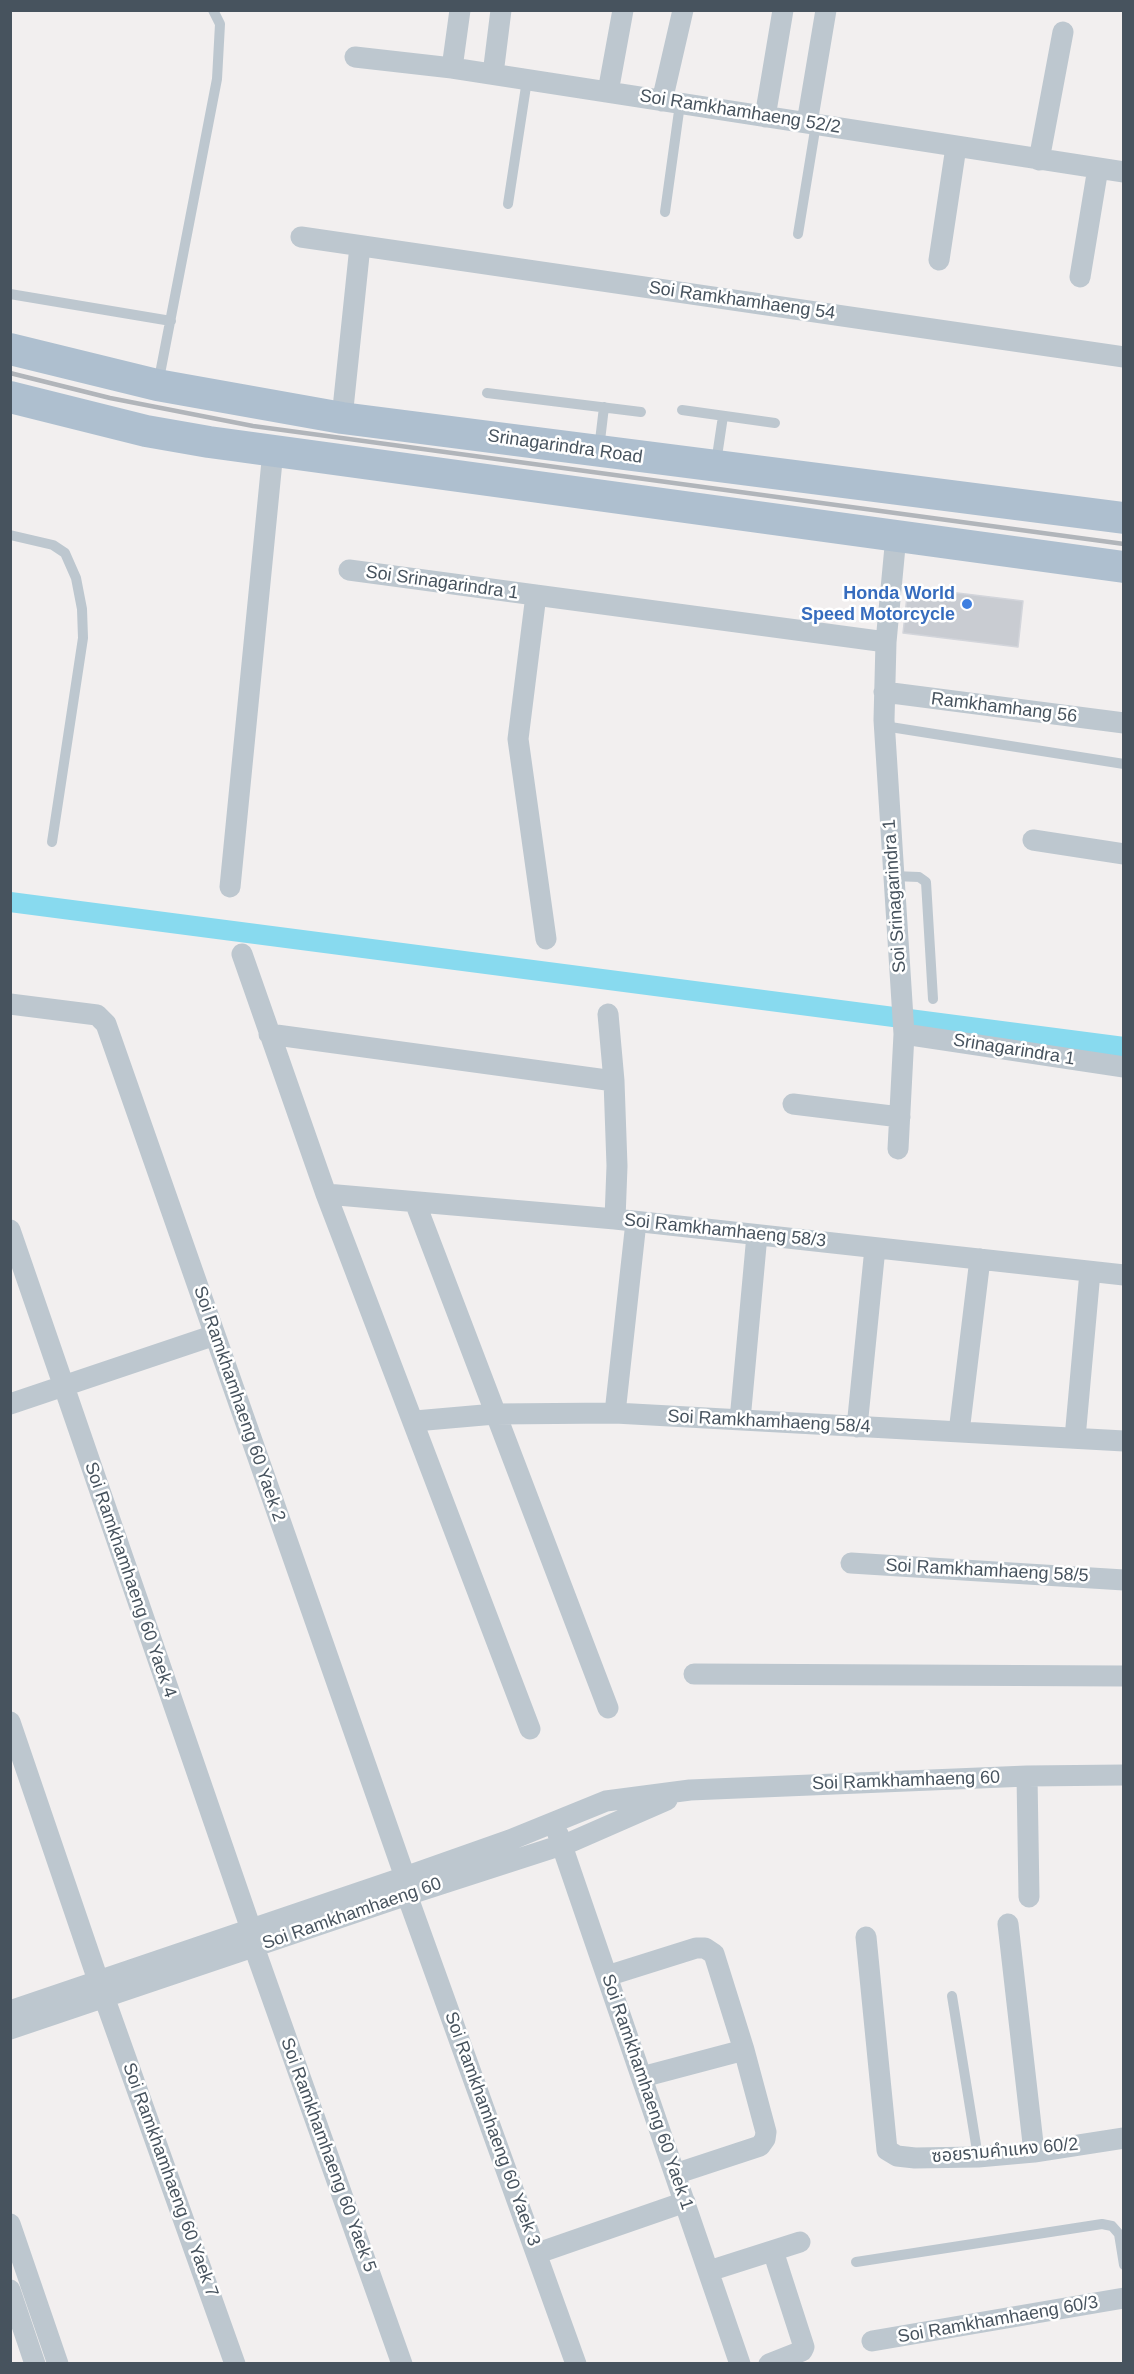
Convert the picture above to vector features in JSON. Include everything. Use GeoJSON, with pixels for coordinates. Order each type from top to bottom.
{"type":"FeatureCollection","features":[{"type":"Feature","properties":{"kind":"main road","name":"Srinagarindra Road"},"geometry":{"type":"LineString","coordinates":[[10,349],[157,385],[342,418],[1124,518]]}},
{"type":"Feature","properties":{"kind":"main road"},"geometry":{"type":"LineString","coordinates":[[146,431],[157,385]]}},
{"type":"Feature","properties":{"kind":"main road"},"geometry":{"type":"LineString","coordinates":[[10,397],[146,431],[273,451],[1124,567]]}},
{"type":"Feature","properties":{"kind":"street"},"geometry":{"type":"LineString","coordinates":[[452,68],[460,10]]}},
{"type":"Feature","properties":{"kind":"street"},"geometry":{"type":"LineString","coordinates":[[493,74],[501,10]]}},
{"type":"Feature","properties":{"kind":"street"},"geometry":{"type":"LineString","coordinates":[[608,92],[623,10]]}},
{"type":"Feature","properties":{"kind":"street"},"geometry":{"type":"LineString","coordinates":[[671,103],[683,10]]}},
{"type":"Feature","properties":{"kind":"street"},"geometry":{"type":"LineString","coordinates":[[765,117],[783,10]]}},
{"type":"Feature","properties":{"kind":"street"},"geometry":{"type":"LineString","coordinates":[[812,124],[826,10]]}},
{"type":"Feature","properties":{"kind":"street"},"geometry":{"type":"LineString","coordinates":[[1039,160],[1063,32]]}},
{"type":"Feature","properties":{"kind":"street","name":"Soi Ramkhamhaeng 52/2"},"geometry":{"type":"LineString","coordinates":[[355,57],[493,74],[1124,172]]}},
{"type":"Feature","properties":{"kind":"street"},"geometry":{"type":"LineString","coordinates":[[939,260],[956,147]]}},
{"type":"Feature","properties":{"kind":"street"},"geometry":{"type":"LineString","coordinates":[[1080,277],[1098,168]]}},
{"type":"Feature","properties":{"kind":"street","name":"Soi Ramkhamhaeng 54"},"geometry":{"type":"LineString","coordinates":[[301,237],[1124,357]]}},
{"type":"Feature","properties":{"kind":"street"},"geometry":{"type":"LineString","coordinates":[[342,418],[360,246]]}},
{"type":"Feature","properties":{"kind":"street"},"geometry":{"type":"LineString","coordinates":[[230,887],[273,451]]}},
{"type":"Feature","properties":{"kind":"street","name":"Soi Srinagarindra 1"},"geometry":{"type":"LineString","coordinates":[[896,536],[886,642],[884,726],[903,1020],[898,1149]]}},
{"type":"Feature","properties":{"kind":"street","name":"Soi Srinagarindra 1"},"geometry":{"type":"LineString","coordinates":[[349,570],[886,642]]}},
{"type":"Feature","properties":{"kind":"street","name":"Soi Srinagarindra 1"},"geometry":{"type":"LineString","coordinates":[[536,595],[518,739],[546,939]]}},
{"type":"Feature","properties":{"kind":"street","name":"Ramkhamhang 56"},"geometry":{"type":"LineString","coordinates":[[884,692],[1124,723]]}},
{"type":"Feature","properties":{"kind":"street"},"geometry":{"type":"LineString","coordinates":[[1033,840],[1124,854]]}},
{"type":"Feature","properties":{"kind":"street"},"geometry":{"type":"LineString","coordinates":[[242,954],[326,1194],[415,1421],[530,1729]]}},
{"type":"Feature","properties":{"kind":"street","name":"Soi Ramkhamhaeng 60 Yaek 2"},"geometry":{"type":"LineString","coordinates":[[10,1004],[97,1015],[106,1024],[406,1886]]}},
{"type":"Feature","properties":{"kind":"street"},"geometry":{"type":"LineString","coordinates":[[608,1014],[614,1081],[617,1166],[625,1220],[615,1413]]}},
{"type":"Feature","properties":{"kind":"street","name":"Srinagarindra 1"},"geometry":{"type":"LineString","coordinates":[[903,1020],[1124,1067]]}},
{"type":"Feature","properties":{"kind":"street"},"geometry":{"type":"LineString","coordinates":[[269,1034],[614,1081]]}},
{"type":"Feature","properties":{"kind":"street"},"geometry":{"type":"LineString","coordinates":[[793,1104],[900,1117]]}},
{"type":"Feature","properties":{"kind":"street","name":"Soi Ramkhamhaeng 58/3"},"geometry":{"type":"LineString","coordinates":[[326,1194],[625,1220],[1124,1275]]}},
{"type":"Feature","properties":{"kind":"street"},"geometry":{"type":"LineString","coordinates":[[415,1202],[608,1708]]}},
{"type":"Feature","properties":{"kind":"street","name":"Soi Ramkhamhaeng 60 Yaek 4"},"geometry":{"type":"LineString","coordinates":[[10,1230],[253,1938]]}},
{"type":"Feature","properties":{"kind":"street"},"geometry":{"type":"LineString","coordinates":[[740,1420],[757,1235]]}},
{"type":"Feature","properties":{"kind":"street"},"geometry":{"type":"LineString","coordinates":[[857,1426],[875,1248]]}},
{"type":"Feature","properties":{"kind":"street"},"geometry":{"type":"LineString","coordinates":[[959,1432],[980,1259]]}},
{"type":"Feature","properties":{"kind":"street"},"geometry":{"type":"LineString","coordinates":[[1075,1438],[1090,1272]]}},
{"type":"Feature","properties":{"kind":"street"},"geometry":{"type":"LineString","coordinates":[[10,1404],[215,1335]]}},
{"type":"Feature","properties":{"kind":"street","name":"Soi Ramkhamhaeng 58/4"},"geometry":{"type":"LineString","coordinates":[[415,1421],[495,1414],[615,1413],[1124,1441]]}},
{"type":"Feature","properties":{"kind":"street","name":"Soi Ramkhamhaeng 58/5"},"geometry":{"type":"LineString","coordinates":[[851,1563],[1124,1580]]}},
{"type":"Feature","properties":{"kind":"street"},"geometry":{"type":"LineString","coordinates":[[694,1674],[1124,1677]]}},
{"type":"Feature","properties":{"kind":"street","name":"Soi Ramkhamhaeng 60 Yaek 7"},"geometry":{"type":"LineString","coordinates":[[10,1722],[101,1988],[235,2364]]}},
{"type":"Feature","properties":{"kind":"street","name":"Soi Ramkhamhaeng 60"},"geometry":{"type":"LineString","coordinates":[[406,1886],[553,1820],[606,1801],[690,1790],[1027,1776],[1124,1775]]}},
{"type":"Feature","properties":{"kind":"street"},"geometry":{"type":"LineString","coordinates":[[1027,1776],[1029,1897]]}},
{"type":"Feature","properties":{"kind":"street","name":"Soi Ramkhamhaeng 60"},"geometry":{"type":"LineString","coordinates":[[10,2011],[101,1988],[406,1886],[562,1846],[690,1790]]}},
{"type":"Feature","properties":{"kind":"street","name":"Soi Ramkhamhaeng 60 Yaek 1"},"geometry":{"type":"LineString","coordinates":[[553,1820],[740,2364]]}},
{"type":"Feature","properties":{"kind":"street","name":"Soi Ramkhamhaeng 60 Yaek 3"},"geometry":{"type":"LineString","coordinates":[[406,1886],[576,2364]]}},
{"type":"Feature","properties":{"kind":"street"},"geometry":{"type":"LineString","coordinates":[[1008,1924],[1034,2152]]}},
{"type":"Feature","properties":{"kind":"street","name":"ซอยรามคำแหง 60/2"},"geometry":{"type":"LineString","coordinates":[[866,1936],[887,2150],[897,2156],[915,2158],[978,2157],[1034,2152],[1124,2138]]}},
{"type":"Feature","properties":{"kind":"street","name":"Soi Ramkhamhaeng 60 Yaek 5"},"geometry":{"type":"LineString","coordinates":[[253,1938],[402,2364]]}},
{"type":"Feature","properties":{"kind":"street"},"geometry":{"type":"LineString","coordinates":[[607,1976],[696,1948],[705,1948],[714,1954],[744,2050],[766,2132],[765,2139],[760,2146],[675,2174]]}},
{"type":"Feature","properties":{"kind":"street","name":"Soi Ramkhamhaeng 60"},"geometry":{"type":"LineString","coordinates":[[10,2029],[101,1988]]}},
{"type":"Feature","properties":{"kind":"street"},"geometry":{"type":"LineString","coordinates":[[642,2077],[744,2050]]}},
{"type":"Feature","properties":{"kind":"street"},"geometry":{"type":"LineString","coordinates":[[538,2253],[685,2202]]}},
{"type":"Feature","properties":{"kind":"street"},"geometry":{"type":"LineString","coordinates":[[10,2224],[58,2364]]}},
{"type":"Feature","properties":{"kind":"street"},"geometry":{"type":"LineString","coordinates":[[709,2271],[800,2242]]}},
{"type":"Feature","properties":{"kind":"street"},"geometry":{"type":"LineString","coordinates":[[769,2364],[802,2351],[804,2347],[773,2251]]}},
{"type":"Feature","properties":{"kind":"street"},"geometry":{"type":"LineString","coordinates":[[10,2290],[35,2364]]}},
{"type":"Feature","properties":{"kind":"street","name":"Soi Ramkhamhaeng 60/3"},"geometry":{"type":"LineString","coordinates":[[872,2341],[1124,2298]]}},
{"type":"Feature","properties":{"kind":"lane"},"geometry":{"type":"LineString","coordinates":[[157,385],[217,79],[220,24],[213,10]]}},
{"type":"Feature","properties":{"kind":"lane"},"geometry":{"type":"LineString","coordinates":[[508,204],[527,80]]}},
{"type":"Feature","properties":{"kind":"lane"},"geometry":{"type":"LineString","coordinates":[[665,212],[671,103]]}},
{"type":"Feature","properties":{"kind":"lane"},"geometry":{"type":"LineString","coordinates":[[798,234],[812,124]]}},
{"type":"Feature","properties":{"kind":"lane"},"geometry":{"type":"LineString","coordinates":[[10,294],[171,321]]}},
{"type":"Feature","properties":{"kind":"lane"},"geometry":{"type":"LineString","coordinates":[[487,393],[641,412]]}},
{"type":"Feature","properties":{"kind":"lane"},"geometry":{"type":"LineString","coordinates":[[599,452],[604,407]]}},
{"type":"Feature","properties":{"kind":"lane"},"geometry":{"type":"LineString","coordinates":[[682,410],[775,423]]}},
{"type":"Feature","properties":{"kind":"lane"},"geometry":{"type":"LineString","coordinates":[[715,467],[723,416]]}},
{"type":"Feature","properties":{"kind":"lane"},"geometry":{"type":"LineString","coordinates":[[10,535],[53,545],[65,553],[76,578],[82,609],[83,638],[52,842]]}},
{"type":"Feature","properties":{"kind":"lane"},"geometry":{"type":"LineString","coordinates":[[884,726],[1124,764]]}},
{"type":"Feature","properties":{"kind":"lane"},"geometry":{"type":"LineString","coordinates":[[893,876],[919,877],[926,882],[933,999]]}},
{"type":"Feature","properties":{"kind":"lane"},"geometry":{"type":"LineString","coordinates":[[952,1996],[978,2157]]}},
{"type":"Feature","properties":{"kind":"lane"},"geometry":{"type":"LineString","coordinates":[[856,2262],[1102,2224],[1112,2226],[1119,2234],[1124,2265]]}},
{"type":"Feature","properties":{"kind":"building"},"geometry":{"type":"Polygon","coordinates":[[[908,587],[1023,601],[1018,647],[903,633],[908,587]]]}},
{"type":"Feature","properties":{"kind":"waterway"},"geometry":{"type":"LineString","coordinates":[[10,902],[1124,1047]]}},
{"type":"Feature","properties":{"kind":"railway"},"geometry":{"type":"LineString","coordinates":[[10,373],[110,398],[253,426],[1124,544]]}},
{"type":"Feature","properties":{"kind":"place","name":"Honda World Speed Motorcycle"},"geometry":{"type":"Point","coordinates":[967,604]}}]}
